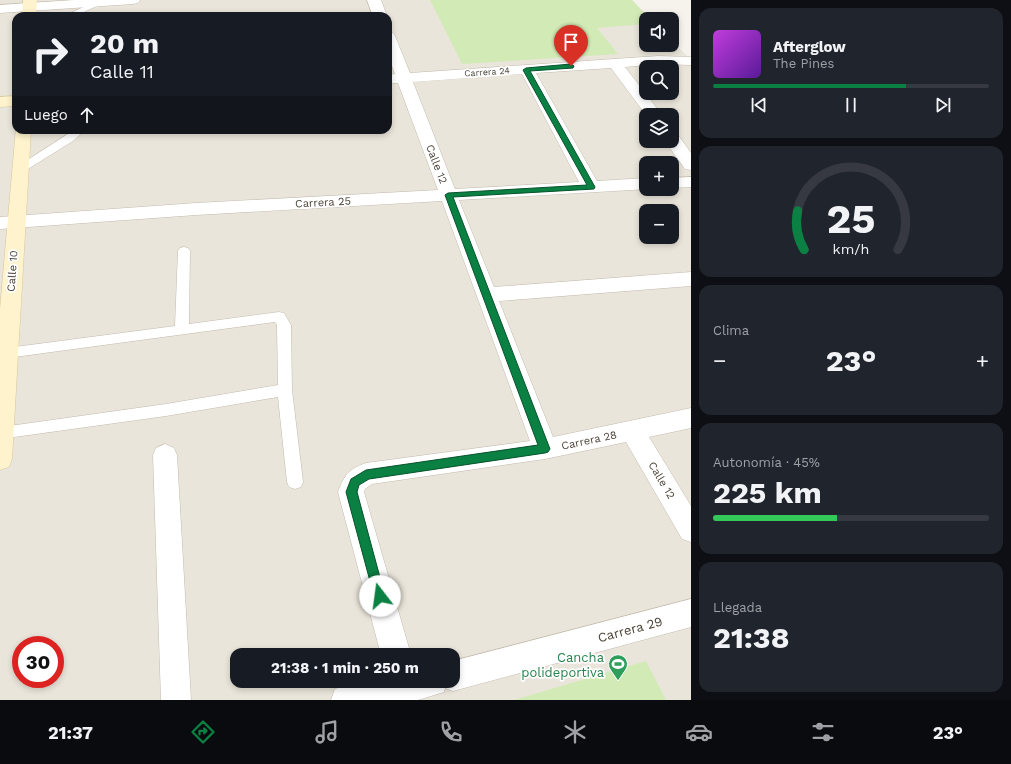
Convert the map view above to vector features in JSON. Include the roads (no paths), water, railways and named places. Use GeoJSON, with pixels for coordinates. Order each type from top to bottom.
{"type":"FeatureCollection","features":[{"type":"Feature","properties":{"kind":"main road"},"geometry":{"type":"LineString","coordinates":[[0,102],[12,101]]}},
{"type":"Feature","properties":{"kind":"main road","name":"Calle 10"},"geometry":{"type":"LineString","coordinates":[[0,460],[7,353],[5,319],[8,222],[19,170],[23,134]]}},
{"type":"Feature","properties":{"kind":"street"},"geometry":{"type":"LineString","coordinates":[[0,9],[133,0]]}},
{"type":"Feature","properties":{"kind":"street"},"geometry":{"type":"LineString","coordinates":[[374,0],[378,12]]}},
{"type":"Feature","properties":{"kind":"street","name":"Calle 12"},"geometry":{"type":"LineString","coordinates":[[392,58],[396,79],[448,195],[545,449]]}},
{"type":"Feature","properties":{"kind":"street","name":"Carrera 24"},"geometry":{"type":"LineString","coordinates":[[396,79],[658,60],[691,61]]}},
{"type":"Feature","properties":{"kind":"street"},"geometry":{"type":"LineString","coordinates":[[615,63],[649,108]]}},
{"type":"Feature","properties":{"kind":"street"},"geometry":{"type":"LineString","coordinates":[[526,70],[591,187]]}},
{"type":"Feature","properties":{"kind":"street"},"geometry":{"type":"LineString","coordinates":[[679,148],[691,165]]}},
{"type":"Feature","properties":{"kind":"street"},"geometry":{"type":"LineString","coordinates":[[679,183],[691,182]]}},
{"type":"Feature","properties":{"kind":"street","name":"Carrera 25"},"geometry":{"type":"LineString","coordinates":[[8,222],[204,208],[639,184]]}},
{"type":"Feature","properties":{"kind":"street"},"geometry":{"type":"LineString","coordinates":[[486,295],[691,278]]}},
{"type":"Feature","properties":{"kind":"street","name":"Carrera 28"},"geometry":{"type":"LineString","coordinates":[[394,648],[351,492],[355,482],[366,474],[545,449],[691,418]]}},
{"type":"Feature","properties":{"kind":"street","name":"Calle 12"},"geometry":{"type":"LineString","coordinates":[[632,431],[691,530]]}},
{"type":"Feature","properties":{"kind":"street"},"geometry":{"type":"LineString","coordinates":[[165,455],[176,700]]}},
{"type":"Feature","properties":{"kind":"street","name":"Carrera 29"},"geometry":{"type":"LineString","coordinates":[[460,674],[691,613]]}},
{"type":"Feature","properties":{"kind":"street"},"geometry":{"type":"LineString","coordinates":[[346,700],[405,690]]}},
{"type":"Feature","properties":{"kind":"lane"},"geometry":{"type":"LineString","coordinates":[[78,12],[104,2]]}},
{"type":"Feature","properties":{"kind":"lane"},"geometry":{"type":"LineString","coordinates":[[19,170],[75,134]]}},
{"type":"Feature","properties":{"kind":"lane"},"geometry":{"type":"LineString","coordinates":[[182,330],[184,251]]}},
{"type":"Feature","properties":{"kind":"lane"},"geometry":{"type":"LineString","coordinates":[[7,353],[279,317],[284,325],[285,390],[295,482]]}},
{"type":"Feature","properties":{"kind":"lane"},"geometry":{"type":"LineString","coordinates":[[1,433],[166,410],[285,390]]}},
{"type":"Feature","properties":{"kind":"place","name":"Cancha polideportiva"},"geometry":{"type":"Point","coordinates":[618,681]}}]}
